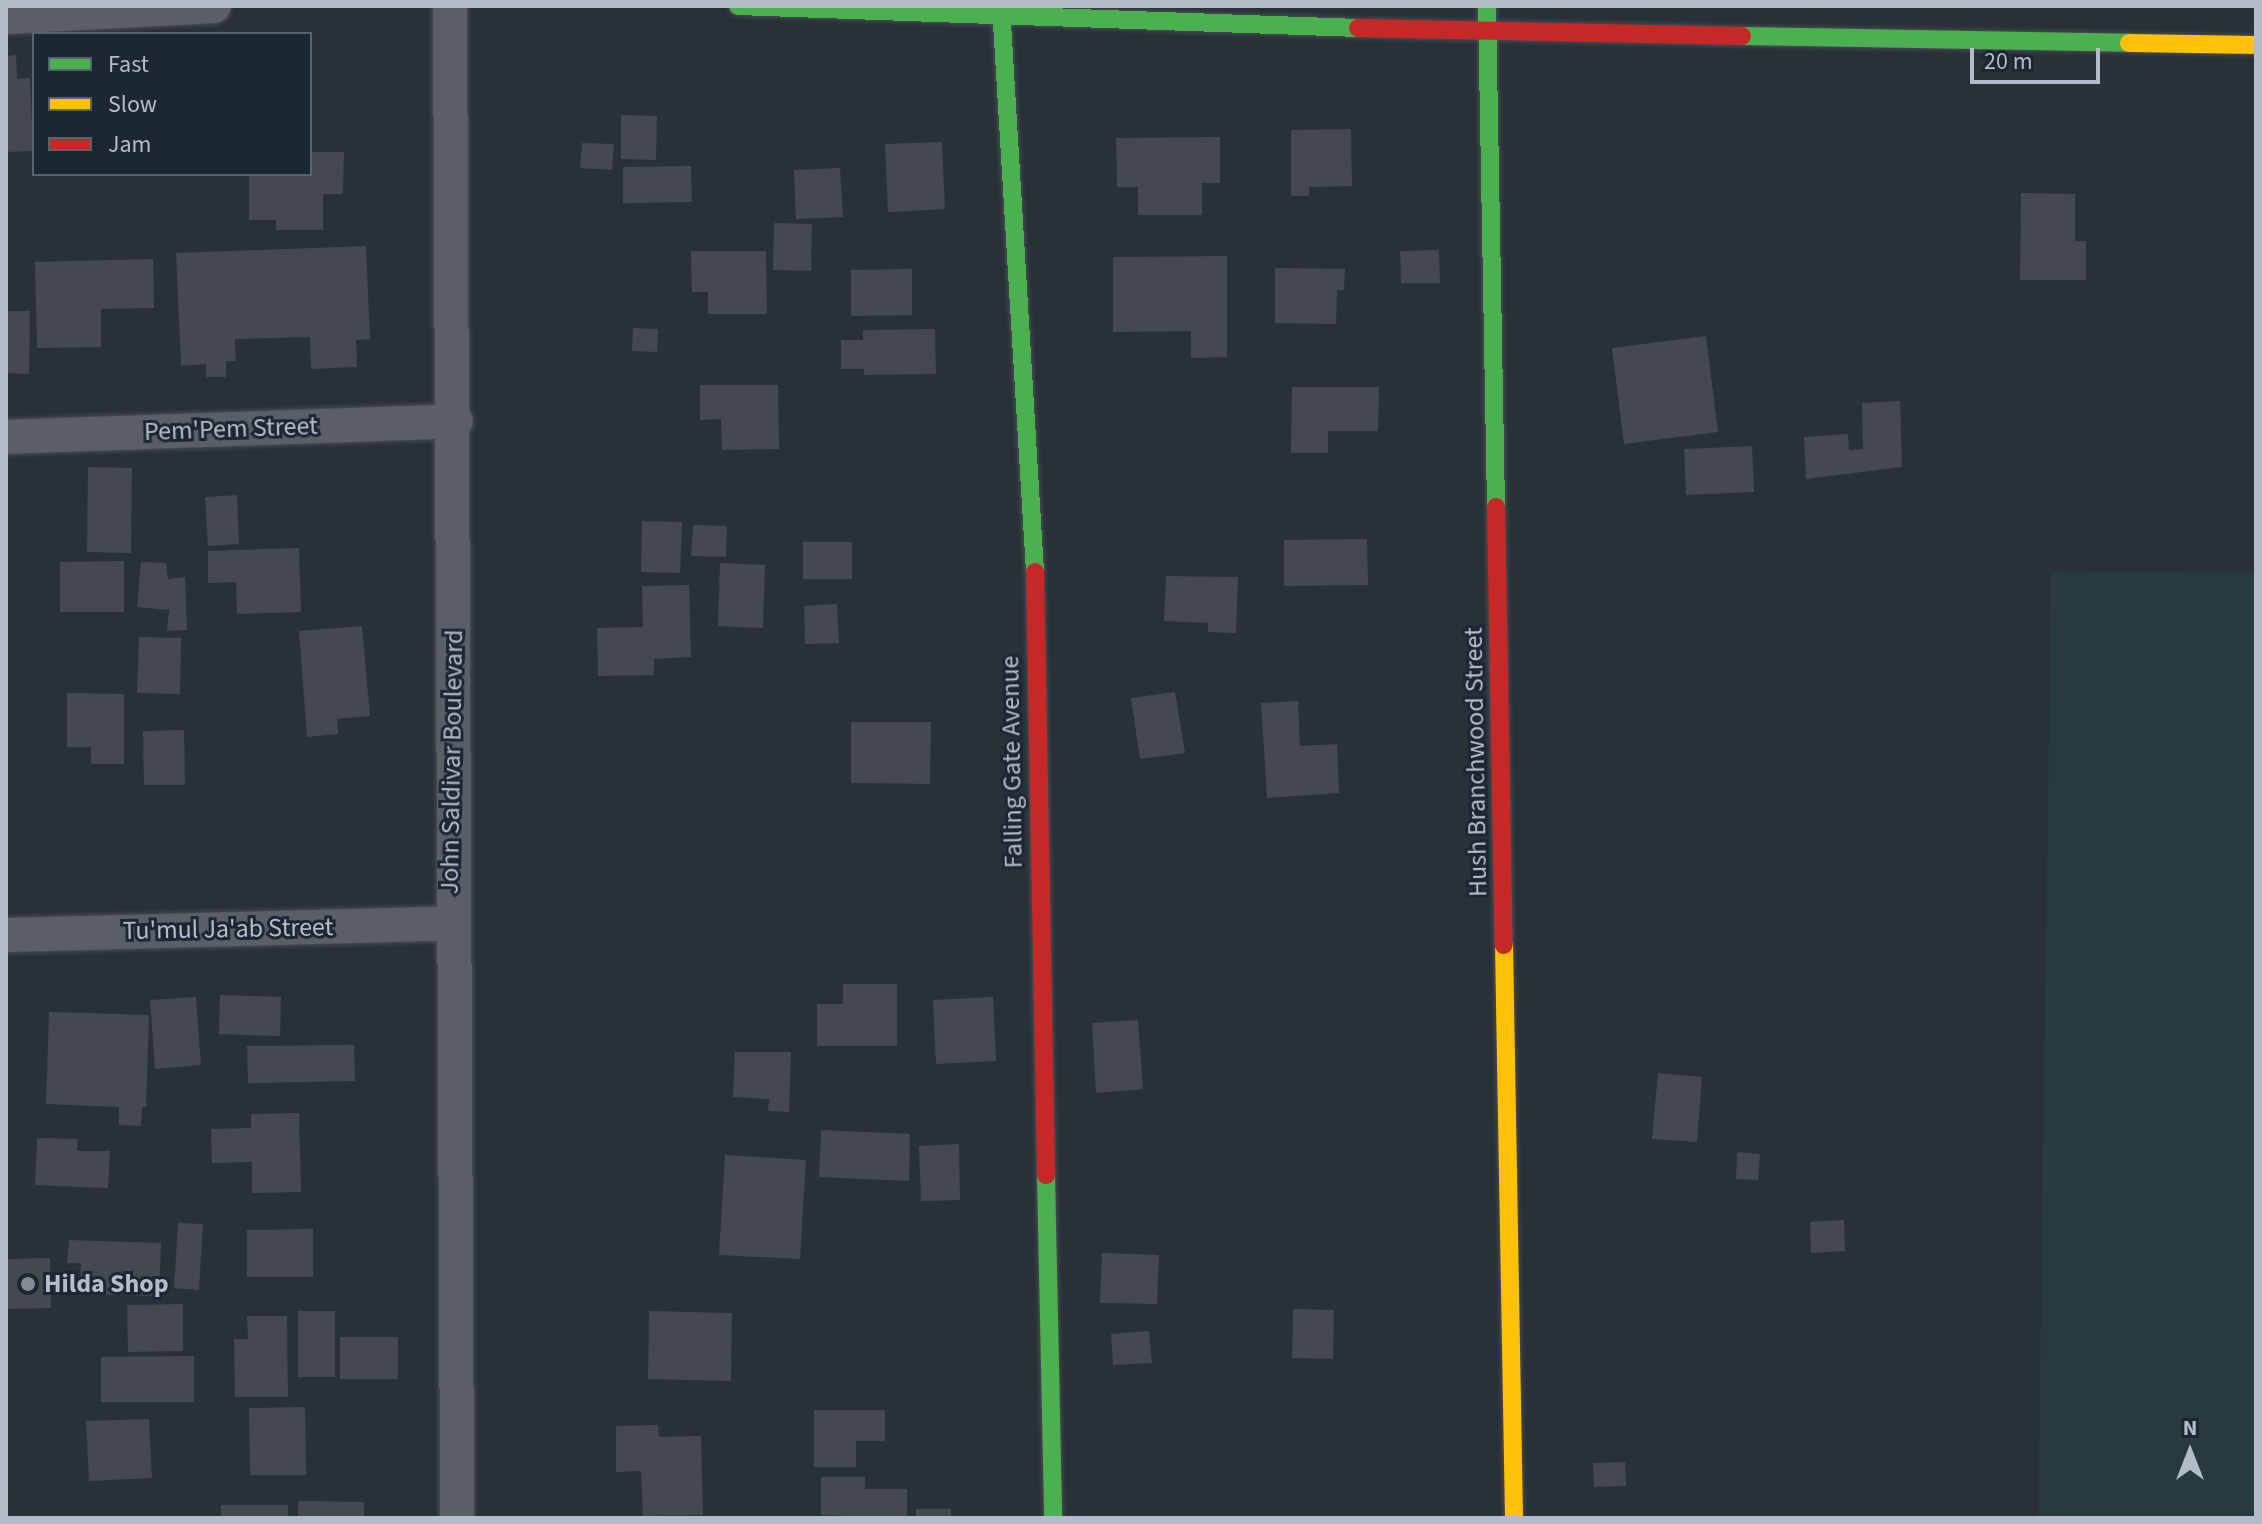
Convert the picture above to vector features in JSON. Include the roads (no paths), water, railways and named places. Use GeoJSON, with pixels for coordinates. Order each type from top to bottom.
{"type":"FeatureCollection","features":[{"type":"Feature","properties":{"kind":"street"},"geometry":{"type":"LineString","coordinates":[[6,17],[214,6]]}},
{"type":"Feature","properties":{"kind":"street","name":"John Saldivar Boulevard"},"geometry":{"type":"LineString","coordinates":[[450,6],[456,421],[451,923],[457,1518]]}},
{"type":"Feature","properties":{"kind":"street"},"geometry":{"type":"LineString","coordinates":[[738,6],[1001,12],[1487,32],[2256,45]]}},
{"type":"Feature","properties":{"kind":"street","name":"Hush Branchwood Street"},"geometry":{"type":"LineString","coordinates":[[1487,6],[1514,1518]]}},
{"type":"Feature","properties":{"kind":"street","name":"Falling Gate Avenue"},"geometry":{"type":"LineString","coordinates":[[1001,12],[1033,489],[1053,1518]]}},
{"type":"Feature","properties":{"kind":"street","name":"Pem'Pem Street"},"geometry":{"type":"LineString","coordinates":[[6,437],[456,421]]}},
{"type":"Feature","properties":{"kind":"street","name":"Tu'mul Ja'ab Street"},"geometry":{"type":"LineString","coordinates":[[6,935],[451,923]]}},
{"type":"Feature","properties":{"kind":"place","name":"Hilda Shop"},"geometry":{"type":"Point","coordinates":[28,1284]}}]}
